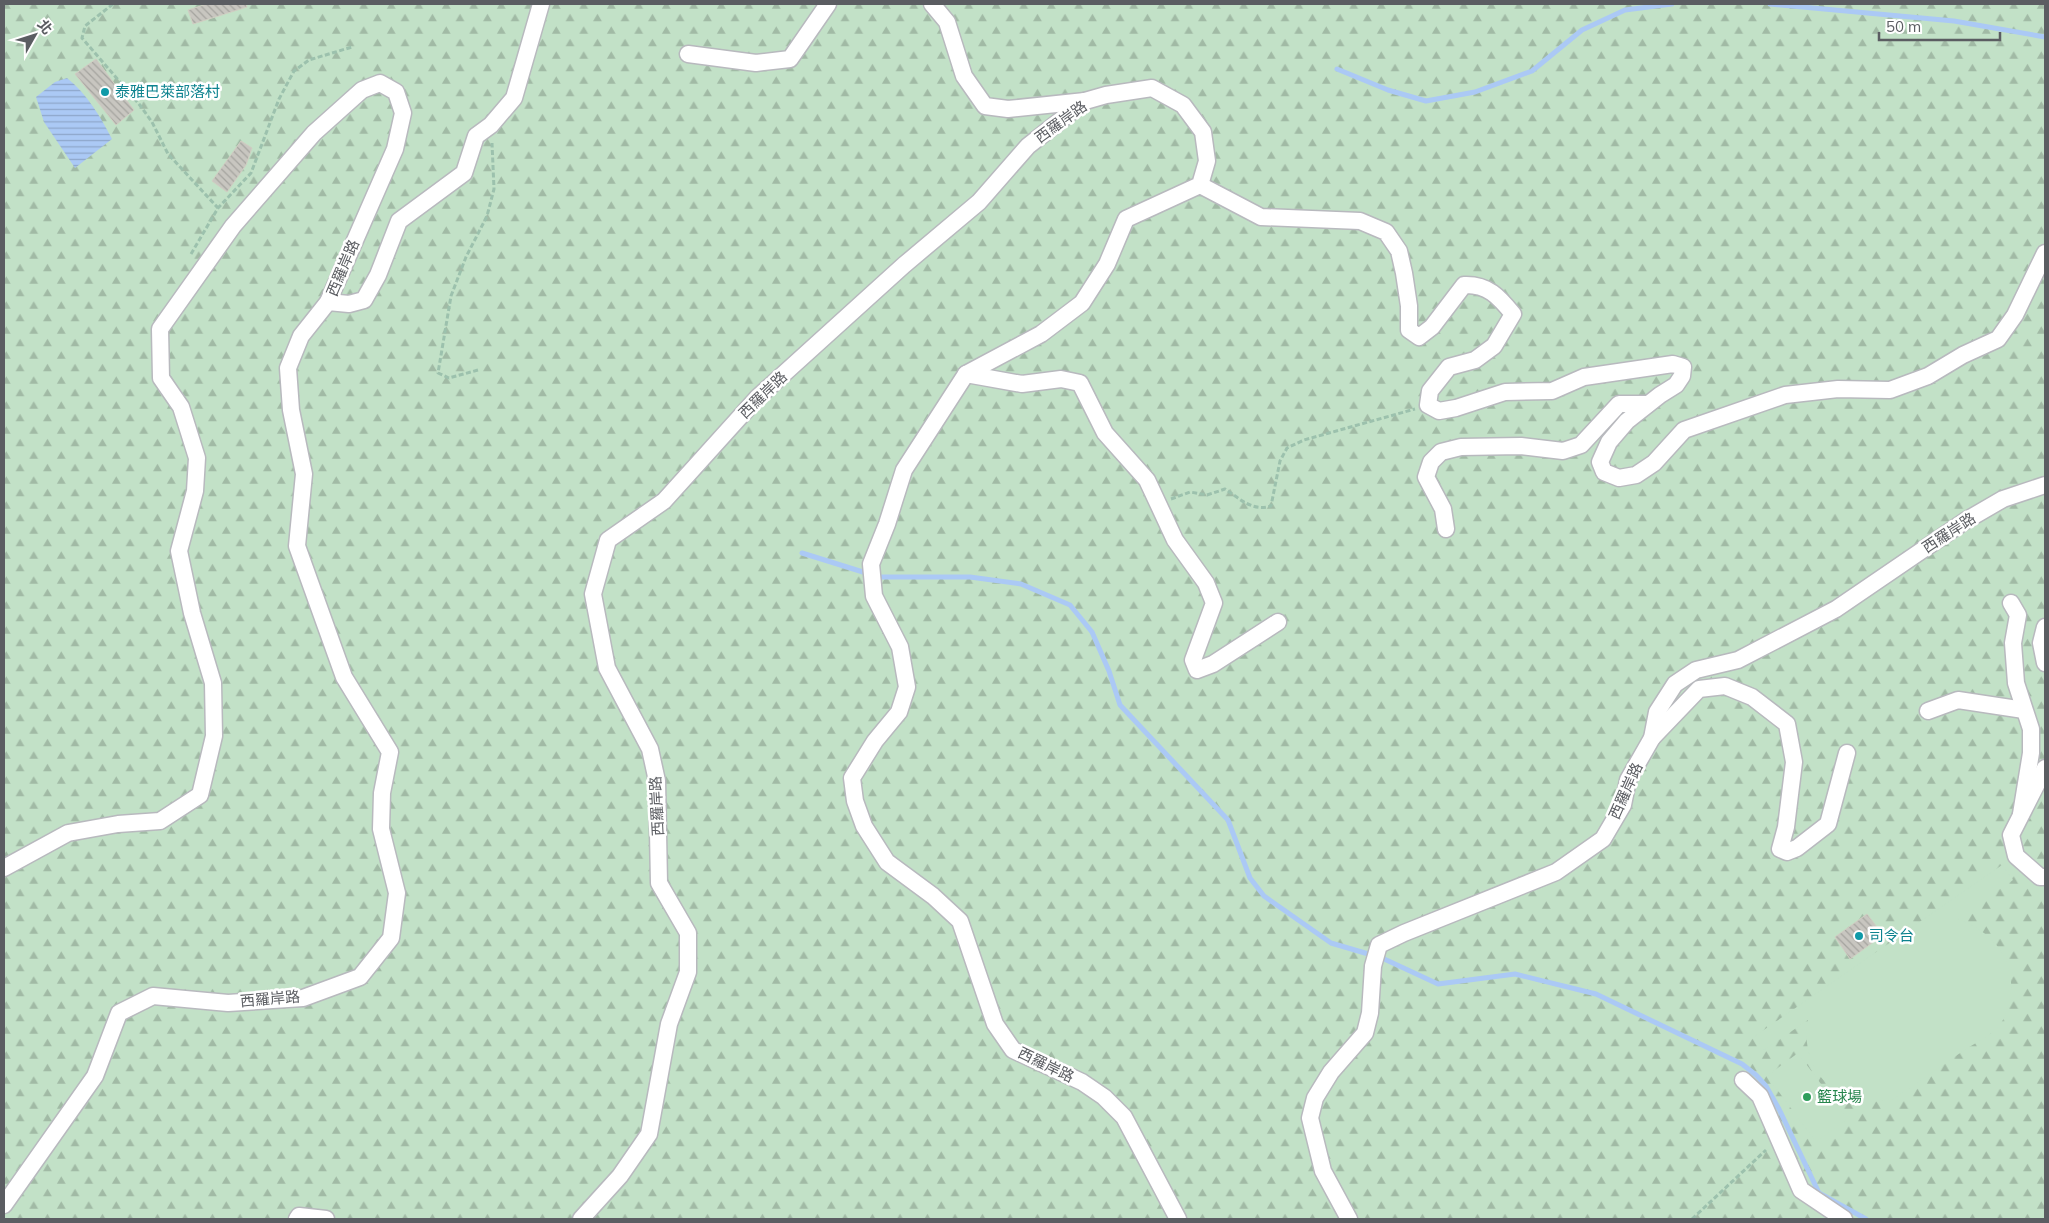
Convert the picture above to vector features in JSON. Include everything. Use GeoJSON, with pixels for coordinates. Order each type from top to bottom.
{"type":"FeatureCollection","features":[{"type":"Feature","properties":{"kind":"street"},"geometry":{"type":"LineString","coordinates":[[328,302],[349,304],[364,300],[378,274],[399,221],[464,173],[476,136],[491,125],[514,98],[541,4]]}},
{"type":"Feature","properties":{"kind":"street"},"geometry":{"type":"LineString","coordinates":[[688,54],[756,63],[790,59],[828,4]]}},
{"type":"Feature","properties":{"kind":"street"},"geometry":{"type":"LineString","coordinates":[[932,4],[947,22],[964,76],[985,106],[1008,109],[1085,101]]}},
{"type":"Feature","properties":{"kind":"street","name":"西羅岸路"},"geometry":{"type":"LineString","coordinates":[[4,868],[68,833],[118,824],[160,821],[200,795],[214,736],[213,684],[192,613],[179,551],[194,491],[197,458],[181,408],[161,378],[160,329],[233,226],[308,140],[362,90],[380,83],[396,92],[403,113],[395,149],[328,302],[301,336],[288,368],[291,410],[304,474],[297,546],[344,677],[390,752],[382,793],[381,829],[397,893],[391,938],[360,978],[303,998],[228,1003],[152,996],[119,1013],[95,1076],[4,1205]]}},
{"type":"Feature","properties":{"kind":"street","name":"西羅岸路"},"geometry":{"type":"LineString","coordinates":[[581,1219],[620,1176],[650,1134],[669,1024],[688,972],[688,933],[660,883],[658,781],[650,749],[607,668],[593,594],[608,540],[664,501],[756,398],[904,265],[979,202],[1028,146],[1085,101],[1106,95],[1152,88],[1183,106],[1202,132],[1207,161],[1200,185],[1126,219],[1108,264],[1082,303],[1041,334],[966,374],[904,470],[887,524],[871,564],[874,596],[900,647],[907,687],[899,712],[875,740],[852,778],[855,801],[864,826],[887,862],[933,896],[960,921],[995,1024],[1013,1050],[1082,1082],[1104,1097],[1124,1117],[1178,1219]]}},
{"type":"Feature","properties":{"kind":"street"},"geometry":{"type":"LineString","coordinates":[[1200,185],[1260,217],[1360,221],[1386,232],[1399,251],[1409,306],[1410,330],[1419,337],[1432,326],[1464,285],[1477,284],[1499,296],[1513,314],[1494,346],[1475,360],[1449,367],[1430,391],[1428,406],[1439,411],[1456,408],[1506,392],[1552,391],[1584,377],[1673,364],[1683,367],[1682,376],[1676,385],[1648,404],[1608,442],[1600,462],[1604,472],[1619,478],[1636,475],[1654,464],[1684,430],[1785,395],[1838,389],[1890,390],[1928,376],[1963,354],[1998,339],[2014,315],[2045,253]]}},
{"type":"Feature","properties":{"kind":"street"},"geometry":{"type":"LineString","coordinates":[[966,374],[1022,384],[1061,380],[1080,383],[1106,433],[1146,480],[1175,540],[1206,583],[1214,603],[1193,660],[1197,670],[1214,664],[1278,622]]}},
{"type":"Feature","properties":{"kind":"street"},"geometry":{"type":"LineString","coordinates":[[1446,529],[1443,509],[1426,477],[1431,462],[1441,452],[1461,447],[1522,446],[1563,451],[1581,445],[1619,404],[1648,404]]}},
{"type":"Feature","properties":{"kind":"street","name":"西羅岸路"},"geometry":{"type":"LineString","coordinates":[[1349,1219],[1324,1171],[1310,1118],[1315,1098],[1331,1072],[1365,1033],[1370,1013],[1375,959],[1379,945],[1404,933],[1518,889],[1556,872],[1603,839],[1623,805],[1628,780],[1652,738],[1657,712],[1675,684],[1696,670],[1738,660],[1836,609],[1996,503],[2045,485]]}},
{"type":"Feature","properties":{"kind":"street"},"geometry":{"type":"LineString","coordinates":[[2011,603],[2018,615],[2013,643],[2016,683],[2031,729],[2031,753],[2022,814]]}},
{"type":"Feature","properties":{"kind":"street"},"geometry":{"type":"LineString","coordinates":[[2045,627],[2041,643],[2045,663]]}},
{"type":"Feature","properties":{"kind":"street"},"geometry":{"type":"LineString","coordinates":[[1652,738],[1699,689],[1725,686],[1752,697],[1787,724],[1794,762],[1786,827],[1780,850],[1787,852],[1797,848],[1828,824],[1847,753]]}},
{"type":"Feature","properties":{"kind":"street"},"geometry":{"type":"LineString","coordinates":[[1928,711],[1958,700],[2024,710]]}},
{"type":"Feature","properties":{"kind":"street"},"geometry":{"type":"LineString","coordinates":[[2045,768],[2011,834],[2016,856],[2040,877],[2045,877]]}},
{"type":"Feature","properties":{"kind":"street"},"geometry":{"type":"LineString","coordinates":[[1743,1080],[1760,1096],[1801,1190],[1844,1219]]}},
{"type":"Feature","properties":{"kind":"street"},"geometry":{"type":"LineString","coordinates":[[297,1219],[299,1216],[326,1219]]}},
{"type":"Feature","properties":{"kind":"path"},"geometry":{"type":"LineString","coordinates":[[113,4],[85,26],[82,38],[139,104],[152,122],[168,154],[218,208]]}},
{"type":"Feature","properties":{"kind":"path"},"geometry":{"type":"LineString","coordinates":[[187,261],[218,208],[251,173],[279,99],[294,70],[309,60],[352,47]]}},
{"type":"Feature","properties":{"kind":"path"},"geometry":{"type":"LineString","coordinates":[[478,370],[449,378],[438,373],[452,296],[466,257],[487,216],[494,189],[491,125]]}},
{"type":"Feature","properties":{"kind":"path"},"geometry":{"type":"LineString","coordinates":[[1157,505],[1190,492],[1207,495],[1225,489],[1247,505],[1262,509],[1272,506],[1280,461],[1287,448],[1304,440],[1428,406]]}},
{"type":"Feature","properties":{"kind":"path"},"geometry":{"type":"LineString","coordinates":[[1692,1219],[1779,1138]]}},
{"type":"Feature","properties":{"kind":"green space"},"geometry":{"type":"Polygon","coordinates":[[[4,4],[2045,4],[2045,1219],[4,1219],[4,4]]]}},
{"type":"Feature","properties":{"kind":"green space"},"geometry":{"type":"Polygon","coordinates":[[[2002,865],[2013,880],[1956,918],[1973,926],[1989,937],[2001,951],[2009,969],[2010,1001],[2005,1017],[1995,1030],[1893,1099],[1874,1101],[1856,1099],[1841,1093],[1827,1084],[1817,1071],[1810,1056],[1807,1039],[1808,1020],[1764,1050],[1755,1036],[2002,865]]]}},
{"type":"Feature","properties":{"kind":"green space","name":"籃球場"},"geometry":{"type":"Polygon","coordinates":[[[1798,1053],[1847,1119],[1816,1142],[1767,1076],[1798,1053]]]}},
{"type":"Feature","properties":{"kind":"water"},"geometry":{"type":"Polygon","coordinates":[[[67,78],[81,91],[103,122],[112,139],[75,168],[44,122],[36,97],[55,82],[67,78]]]}},
{"type":"Feature","properties":{"kind":"building"},"geometry":{"type":"Polygon","coordinates":[[[207,4],[246,4],[247,7],[193,24],[188,10],[207,4]]]}},
{"type":"Feature","properties":{"kind":"building","name":"泰雅巴萊部落村"},"geometry":{"type":"Polygon","coordinates":[[[96,59],[134,110],[116,125],[75,74],[96,59]]]}},
{"type":"Feature","properties":{"kind":"building"},"geometry":{"type":"Polygon","coordinates":[[[241,141],[252,148],[246,165],[227,192],[212,181],[241,141]]]}},
{"type":"Feature","properties":{"kind":"building","name":"司令台"},"geometry":{"type":"Polygon","coordinates":[[[1867,914],[1883,935],[1850,959],[1835,937],[1867,914]]]}},
{"type":"Feature","properties":{"kind":"waterway"},"geometry":{"type":"LineString","coordinates":[[1337,69],[1388,90],[1426,101],[1475,92],[1532,71],[1582,30],[1625,10],[1672,4]]}},
{"type":"Feature","properties":{"kind":"waterway"},"geometry":{"type":"LineString","coordinates":[[1770,4],[1954,21],[2045,37]]}},
{"type":"Feature","properties":{"kind":"waterway"},"geometry":{"type":"LineString","coordinates":[[802,553],[879,577],[970,577],[1021,584],[1070,605],[1092,632],[1109,671],[1120,705],[1228,820],[1250,878],[1264,896],[1331,943],[1382,958],[1438,984],[1515,974],[1596,994],[1742,1064],[1766,1086],[1819,1193],[1866,1219]]}},
{"type":"Feature","properties":{"kind":"place","name":"泰雅巴萊部落村"},"geometry":{"type":"Point","coordinates":[105,92]}},
{"type":"Feature","properties":{"kind":"place","name":"司令台"},"geometry":{"type":"Point","coordinates":[1859,936]}},
{"type":"Feature","properties":{"kind":"place","name":"籃球場"},"geometry":{"type":"Point","coordinates":[1807,1097]}}]}
